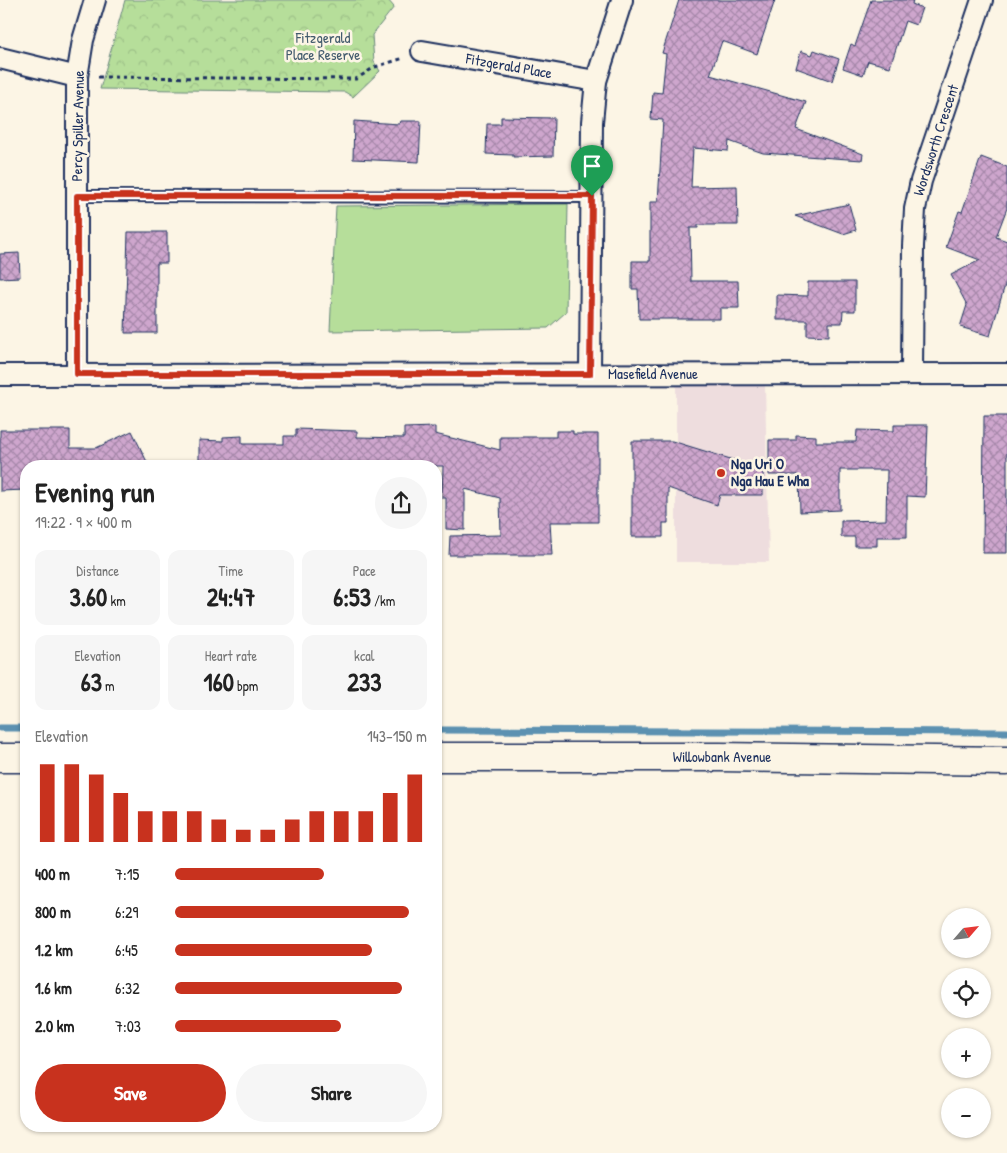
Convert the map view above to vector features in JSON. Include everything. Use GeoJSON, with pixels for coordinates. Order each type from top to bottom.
{"type":"FeatureCollection","features":[{"type":"Feature","properties":{"kind":"main road","name":"Willowbank Avenue"},"geometry":{"type":"LineString","coordinates":[[442,757],[720,757],[1007,761]]}},
{"type":"Feature","properties":{"kind":"main road"},"geometry":{"type":"LineString","coordinates":[[0,758],[20,758]]}},
{"type":"Feature","properties":{"kind":"street","name":"Percy Spiller Avenue"},"geometry":{"type":"LineString","coordinates":[[77,374],[77,77],[83,40],[95,0]]}},
{"type":"Feature","properties":{"kind":"street"},"geometry":{"type":"LineString","coordinates":[[590,374],[592,122],[596,80],[622,0]]}},
{"type":"Feature","properties":{"kind":"street","name":"Wordsworth Crescent"},"geometry":{"type":"LineString","coordinates":[[912,373],[915,209],[921,181],[982,0]]}},
{"type":"Feature","properties":{"kind":"street","name":"Fitzgerald Place"},"geometry":{"type":"LineString","coordinates":[[422,51],[596,80]]}},
{"type":"Feature","properties":{"kind":"street"},"geometry":{"type":"LineString","coordinates":[[0,58],[77,77]]}},
{"type":"Feature","properties":{"kind":"street","name":"Masefield Avenue"},"geometry":{"type":"LineString","coordinates":[[0,375],[1007,374]]}},
{"type":"Feature","properties":{"kind":"lane"},"geometry":{"type":"LineString","coordinates":[[77,196],[592,196]]}},
{"type":"Feature","properties":{"kind":"path"},"geometry":{"type":"LineString","coordinates":[[77,77],[356,79],[375,67],[422,51]]}},
{"type":"Feature","properties":{"kind":"shaded area","name":"Nga Uri O Nga Hau E Wha"},"geometry":{"type":"Polygon","coordinates":[[[676,385],[765,385],[769,562],[676,562],[676,385]]]}},
{"type":"Feature","properties":{"kind":"green space","name":"Fitzgerald Place Reserve"},"geometry":{"type":"Polygon","coordinates":[[[125,0],[388,0],[394,7],[372,35],[374,62],[380,71],[353,97],[345,92],[100,89],[125,0]]]}},
{"type":"Feature","properties":{"kind":"green space"},"geometry":{"type":"Polygon","coordinates":[[[568,204],[566,312],[548,328],[330,331],[336,206],[568,204]]]}},
{"type":"Feature","properties":{"kind":"building"},"geometry":{"type":"Polygon","coordinates":[[[679,0],[775,0],[757,54],[722,41],[710,75],[806,102],[796,129],[863,154],[862,160],[763,153],[729,141],[728,151],[693,148],[691,187],[737,186],[738,225],[698,225],[698,228],[690,228],[691,281],[738,281],[739,308],[720,308],[720,319],[639,319],[638,289],[632,289],[632,261],[650,261],[650,202],[658,202],[663,120],[651,119],[653,92],[662,93],[666,54],[662,53],[679,0]]]}},
{"type":"Feature","properties":{"kind":"building"},"geometry":{"type":"Polygon","coordinates":[[[871,0],[913,0],[912,4],[922,8],[916,25],[905,21],[890,67],[868,61],[863,75],[843,68],[851,44],[855,46],[871,0]]]}},
{"type":"Feature","properties":{"kind":"building"},"geometry":{"type":"Polygon","coordinates":[[[814,50],[839,59],[832,81],[796,68],[801,51],[812,55],[814,50]]]}},
{"type":"Feature","properties":{"kind":"building"},"geometry":{"type":"Polygon","coordinates":[[[501,117],[554,118],[553,156],[513,157],[513,155],[486,154],[487,124],[501,124],[501,117]]]}},
{"type":"Feature","properties":{"kind":"building"},"geometry":{"type":"Polygon","coordinates":[[[354,121],[399,124],[400,121],[421,121],[419,162],[353,159],[354,121]]]}},
{"type":"Feature","properties":{"kind":"building"},"geometry":{"type":"Polygon","coordinates":[[[981,157],[1007,167],[1007,208],[996,237],[1007,241],[1007,278],[990,336],[960,327],[967,305],[951,275],[980,260],[946,247],[959,211],[962,212],[981,157]]]}},
{"type":"Feature","properties":{"kind":"building"},"geometry":{"type":"Polygon","coordinates":[[[849,204],[856,230],[843,234],[795,216],[849,204]]]}},
{"type":"Feature","properties":{"kind":"building"},"geometry":{"type":"Polygon","coordinates":[[[128,232],[167,232],[167,263],[157,263],[157,333],[125,333],[128,232]]]}},
{"type":"Feature","properties":{"kind":"building"},"geometry":{"type":"Polygon","coordinates":[[[19,253],[20,277],[0,278],[0,254],[19,253]]]}},
{"type":"Feature","properties":{"kind":"building"},"geometry":{"type":"Polygon","coordinates":[[[808,282],[855,282],[855,311],[843,311],[842,323],[829,323],[829,336],[807,335],[807,320],[777,320],[777,295],[808,296],[808,282]]]}},
{"type":"Feature","properties":{"kind":"building"},"geometry":{"type":"Polygon","coordinates":[[[984,416],[1007,416],[1007,553],[983,553],[984,416]]]}},
{"type":"Feature","properties":{"kind":"building"},"geometry":{"type":"Polygon","coordinates":[[[894,425],[928,425],[925,497],[907,496],[907,537],[877,537],[877,546],[855,546],[855,537],[841,537],[841,521],[886,520],[887,470],[840,470],[840,510],[800,512],[799,475],[769,475],[769,440],[796,440],[796,435],[816,436],[816,442],[856,442],[857,430],[894,431],[894,425]]]}},
{"type":"Feature","properties":{"kind":"building"},"geometry":{"type":"Polygon","coordinates":[[[435,427],[435,434],[500,450],[500,437],[556,437],[556,431],[573,431],[573,434],[598,434],[598,522],[550,522],[552,555],[449,555],[450,536],[501,535],[500,498],[465,489],[465,530],[446,529],[446,498],[442,498],[442,460],[199,460],[199,440],[223,441],[223,437],[242,436],[242,444],[284,444],[284,436],[296,436],[296,429],[357,431],[357,437],[404,438],[404,428],[435,427]]]}},
{"type":"Feature","properties":{"kind":"building"},"geometry":{"type":"Polygon","coordinates":[[[0,430],[70,430],[70,448],[96,448],[132,431],[146,460],[20,460],[20,490],[0,491],[0,430]]]}},
{"type":"Feature","properties":{"kind":"building"},"geometry":{"type":"Polygon","coordinates":[[[632,441],[672,441],[763,469],[763,495],[720,495],[717,505],[668,488],[668,523],[663,523],[663,537],[632,537],[632,441]]]}},
{"type":"Feature","properties":{"kind":"waterway"},"geometry":{"type":"LineString","coordinates":[[0,728],[20,728]]}},
{"type":"Feature","properties":{"kind":"waterway"},"geometry":{"type":"LineString","coordinates":[[442,730],[1007,732]]}},
{"type":"Feature","properties":{"kind":"place","name":"Nga Uri O Nga Hau E Wha"},"geometry":{"type":"Point","coordinates":[721,473]}},
{"type":"Feature","properties":{"kind":"route"},"geometry":{"type":"LineString","coordinates":[[77,196],[592,196],[590,374],[77,374],[77,196]]}}]}
